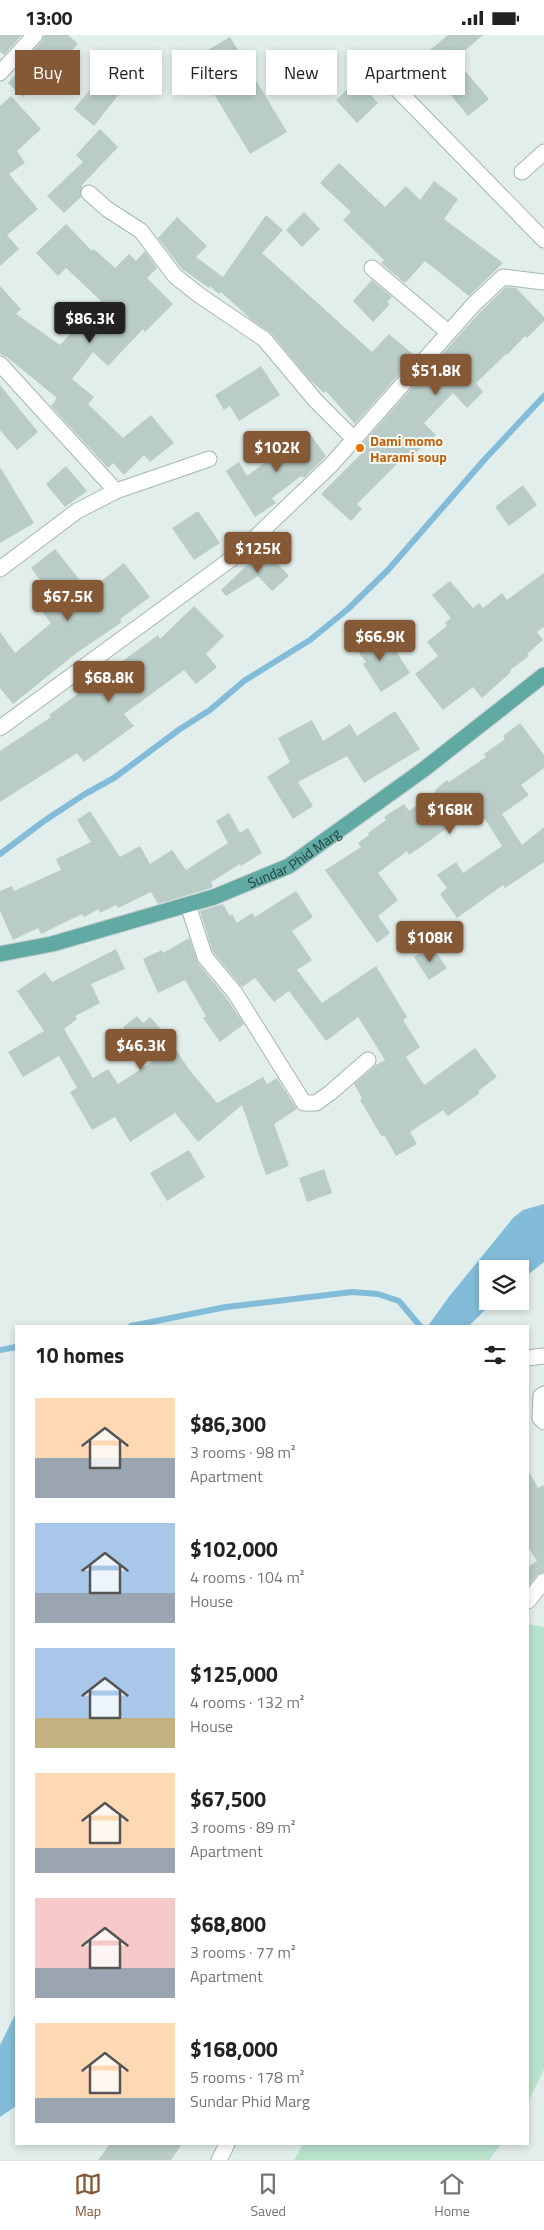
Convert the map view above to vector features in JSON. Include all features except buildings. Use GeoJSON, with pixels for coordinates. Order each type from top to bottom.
{"type":"FeatureCollection","features":[{"type":"Feature","properties":{"kind":"main road","name":"Sundar Phid Marg"},"geometry":{"type":"LineString","coordinates":[[0,954],[52,945],[188,905],[214,897],[289,866],[423,770],[544,675]]}},
{"type":"Feature","properties":{"kind":"street"},"geometry":{"type":"LineString","coordinates":[[0,73],[35,35]]}},
{"type":"Feature","properties":{"kind":"street"},"geometry":{"type":"LineString","coordinates":[[404,95],[544,240]]}},
{"type":"Feature","properties":{"kind":"street"},"geometry":{"type":"LineString","coordinates":[[522,172],[544,152]]}},
{"type":"Feature","properties":{"kind":"street"},"geometry":{"type":"LineString","coordinates":[[89,193],[108,209],[141,231],[176,276],[199,295],[264,339],[316,401],[354,439]]}},
{"type":"Feature","properties":{"kind":"street"},"geometry":{"type":"LineString","coordinates":[[372,268],[448,332]]}},
{"type":"Feature","properties":{"kind":"street"},"geometry":{"type":"LineString","coordinates":[[0,728],[238,554],[331,465],[448,332],[503,277],[544,282]]}},
{"type":"Feature","properties":{"kind":"street"},"geometry":{"type":"LineString","coordinates":[[0,364],[116,491]]}},
{"type":"Feature","properties":{"kind":"street"},"geometry":{"type":"LineString","coordinates":[[0,569],[77,511],[116,491],[208,459]]}},
{"type":"Feature","properties":{"kind":"street"},"geometry":{"type":"LineString","coordinates":[[188,905],[205,957],[235,993],[304,1103],[316,1103],[368,1060]]}},
{"type":"Feature","properties":{"kind":"street"},"geometry":{"type":"LineString","coordinates":[[529,1357],[544,1356]]}},
{"type":"Feature","properties":{"kind":"street"},"geometry":{"type":"LineString","coordinates":[[544,1394],[541,1396],[540,1418],[544,1423]]}},
{"type":"Feature","properties":{"kind":"street"},"geometry":{"type":"LineString","coordinates":[[529,1600],[544,1581]]}},
{"type":"Feature","properties":{"kind":"street"},"geometry":{"type":"LineString","coordinates":[[219,2160],[226,2145]]}},
{"type":"Feature","properties":{"kind":"green space"},"geometry":{"type":"Polygon","coordinates":[[[529,1624],[544,1627],[544,2069],[529,2100],[529,1624]]]}},
{"type":"Feature","properties":{"kind":"green space"},"geometry":{"type":"Polygon","coordinates":[[[302,2145],[500,2145],[489,2160],[294,2160],[302,2145]]]}},
{"type":"Feature","properties":{"kind":"water"},"geometry":{"type":"Polygon","coordinates":[[[544,1204],[544,1262],[529,1274],[529,1260],[479,1260],[479,1310],[485,1310],[470,1325],[429,1325],[448,1298],[513,1218],[523,1210],[544,1204]]]}},
{"type":"Feature","properties":{"kind":"water"},"geometry":{"type":"Polygon","coordinates":[[[15,2015],[15,2107],[0,2117],[0,2045],[15,2015]]]}},
{"type":"Feature","properties":{"kind":"waterway"},"geometry":{"type":"LineString","coordinates":[[0,854],[44,821],[85,794],[114,778],[180,729],[210,710],[244,681],[310,640],[348,609],[388,570],[485,459],[544,396]]}},
{"type":"Feature","properties":{"kind":"waterway"},"geometry":{"type":"LineString","coordinates":[[136,1325],[226,1307],[352,1292],[378,1294],[399,1301],[419,1325]]}},
{"type":"Feature","properties":{"kind":"waterway"},"geometry":{"type":"LineString","coordinates":[[0,1350],[15,1347]]}},
{"type":"Feature","properties":{"kind":"place","name":"Dami momo Harami soup"},"geometry":{"type":"Point","coordinates":[360,448]}}]}
